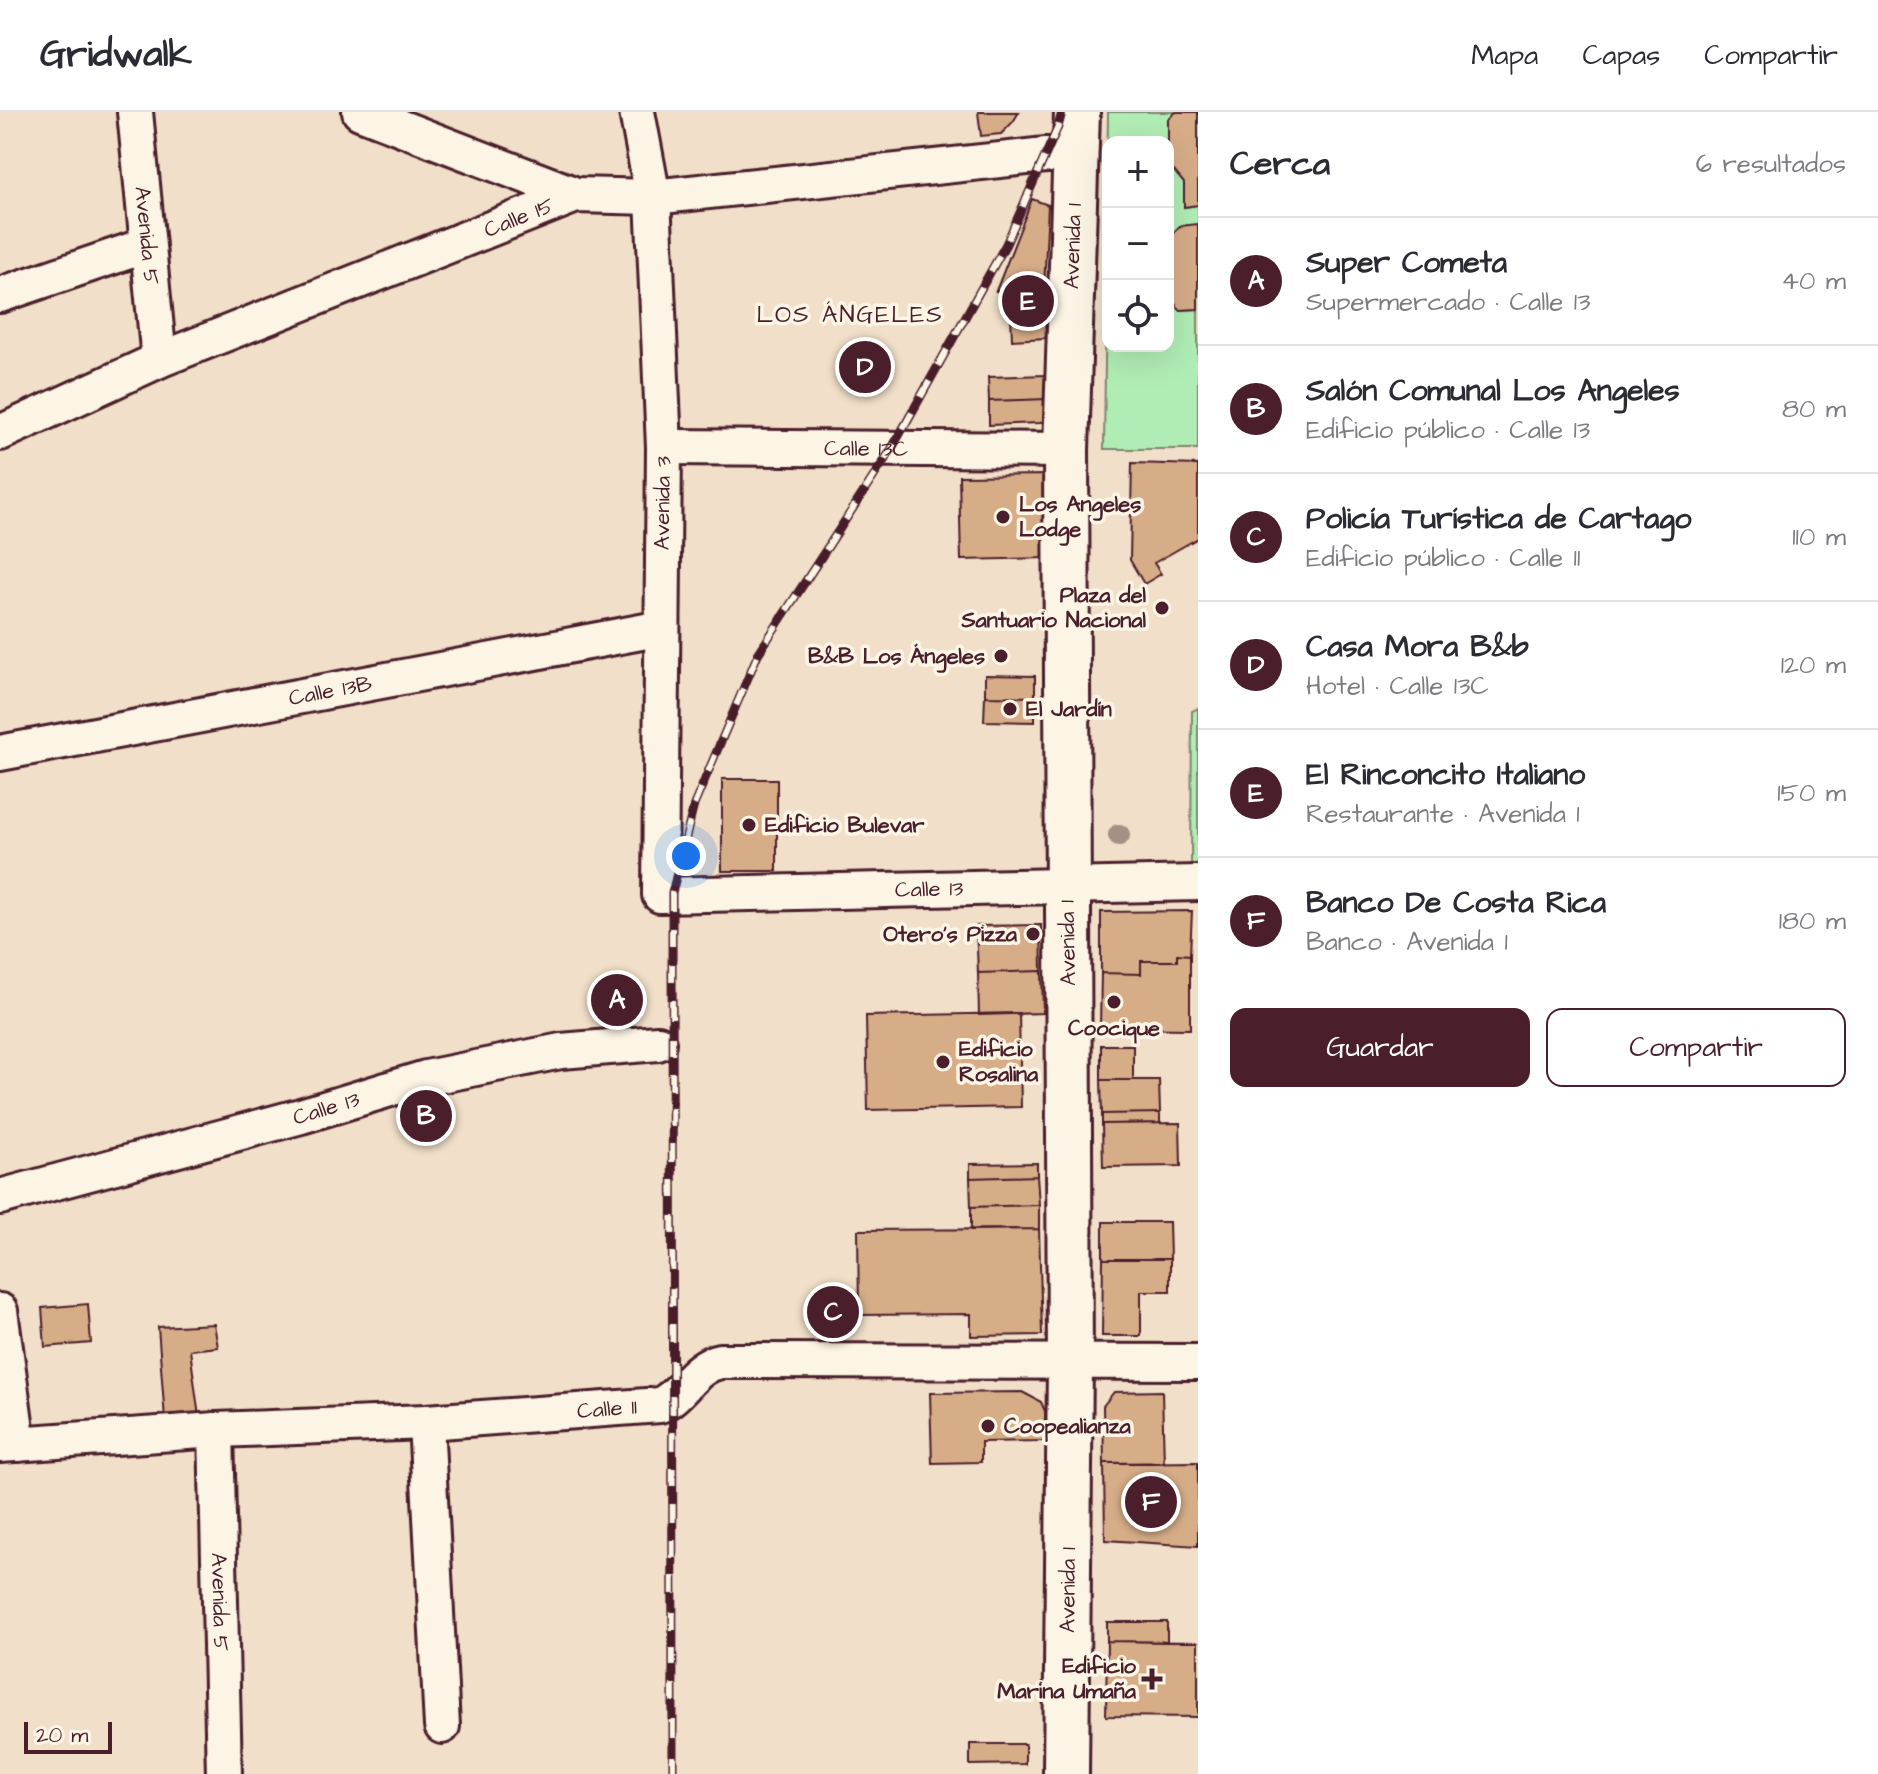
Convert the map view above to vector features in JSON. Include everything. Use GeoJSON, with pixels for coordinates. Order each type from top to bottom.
{"type":"FeatureCollection","features":[{"type":"Feature","properties":{"kind":"main road","name":"Avenida 1"},"geometry":{"type":"LineString","coordinates":[[1066,1774],[1070,1363],[1066,450],[1077,112]]}},
{"type":"Feature","properties":{"kind":"street","name":"Avenida 5"},"geometry":{"type":"LineString","coordinates":[[135,112],[159,360]]}},
{"type":"Feature","properties":{"kind":"street"},"geometry":{"type":"LineString","coordinates":[[360,112],[576,195]]}},
{"type":"Feature","properties":{"kind":"street","name":"Avenida 3"},"geometry":{"type":"LineString","coordinates":[[637,112],[653,197],[664,447],[660,895]]}},
{"type":"Feature","properties":{"kind":"street","name":"Calle 15"},"geometry":{"type":"LineString","coordinates":[[0,433],[159,360],[576,195],[653,197],[1046,155],[1074,155]]}},
{"type":"Feature","properties":{"kind":"street"},"geometry":{"type":"LineString","coordinates":[[503,224],[504,167]]}},
{"type":"Feature","properties":{"kind":"street"},"geometry":{"type":"LineString","coordinates":[[0,295],[147,245]]}},
{"type":"Feature","properties":{"kind":"street","name":"Calle 13C"},"geometry":{"type":"LineString","coordinates":[[664,447],[1066,450]]}},
{"type":"Feature","properties":{"kind":"street","name":"Calle 13B"},"geometry":{"type":"LineString","coordinates":[[0,753],[662,628]]}},
{"type":"Feature","properties":{"kind":"street","name":"Calle 13"},"geometry":{"type":"LineString","coordinates":[[660,895],[1198,883]]}},
{"type":"Feature","properties":{"kind":"street","name":"Calle 13"},"geometry":{"type":"LineString","coordinates":[[0,1197],[301,1116],[426,1078],[561,1051],[658,1043]]}},
{"type":"Feature","properties":{"kind":"street"},"geometry":{"type":"LineString","coordinates":[[0,1311],[9,1444]]}},
{"type":"Feature","properties":{"kind":"street","name":"Calle 11"},"geometry":{"type":"LineString","coordinates":[[9,1444],[216,1430],[426,1422],[660,1405],[674,1397],[709,1363],[720,1361],[1198,1362]]}},
{"type":"Feature","properties":{"kind":"street"},"geometry":{"type":"LineString","coordinates":[[426,1422],[442,1726]]}},
{"type":"Feature","properties":{"kind":"street","name":"Avenida 5"},"geometry":{"type":"LineString","coordinates":[[216,1430],[224,1774]]}},
{"type":"Feature","properties":{"kind":"green space"},"geometry":{"type":"Polygon","coordinates":[[[1108,112],[1176,112],[1168,120],[1168,136],[1108,136],[1108,112]]]}},
{"type":"Feature","properties":{"kind":"green space"},"geometry":{"type":"Polygon","coordinates":[[[1174,171],[1184,183],[1184,207],[1198,205],[1198,224],[1180,226],[1174,232],[1174,171]]]}},
{"type":"Feature","properties":{"kind":"green space"},"geometry":{"type":"Polygon","coordinates":[[[1174,303],[1180,310],[1198,309],[1198,449],[1104,449],[1105,352],[1174,352],[1174,303]]]}},
{"type":"Feature","properties":{"kind":"green space"},"geometry":{"type":"Polygon","coordinates":[[[1198,708],[1198,867],[1191,867],[1192,711],[1198,708]]]}},
{"type":"Feature","properties":{"kind":"building"},"geometry":{"type":"Polygon","coordinates":[[[978,112],[1019,112],[1001,134],[981,136],[978,112]]]}},
{"type":"Feature","properties":{"kind":"building"},"geometry":{"type":"Polygon","coordinates":[[[1176,112],[1198,112],[1198,205],[1184,207],[1184,183],[1174,171],[1174,136],[1168,136],[1168,119],[1176,112]]]}},
{"type":"Feature","properties":{"kind":"building"},"geometry":{"type":"Polygon","coordinates":[[[1032,199],[1048,205],[1044,289],[996,291],[1032,199]]]}},
{"type":"Feature","properties":{"kind":"building"},"geometry":{"type":"Polygon","coordinates":[[[1198,224],[1198,309],[1180,310],[1174,303],[1174,232],[1180,226],[1198,224]]]}},
{"type":"Feature","properties":{"kind":"building"},"geometry":{"type":"Polygon","coordinates":[[[1044,289],[1045,312],[1011,314],[1010,291],[1044,289]]]}},
{"type":"Feature","properties":{"kind":"building"},"geometry":{"type":"Polygon","coordinates":[[[1045,312],[1046,338],[1012,340],[1011,314],[1045,312]]]}},
{"type":"Feature","properties":{"kind":"building"},"geometry":{"type":"Polygon","coordinates":[[[1046,375],[1047,399],[989,401],[988,377],[1046,375]]]}},
{"type":"Feature","properties":{"kind":"building"},"geometry":{"type":"Polygon","coordinates":[[[1047,399],[1048,418],[1040,423],[989,425],[989,401],[1047,399]]]}},
{"type":"Feature","properties":{"kind":"building"},"geometry":{"type":"Polygon","coordinates":[[[1132,463],[1198,465],[1198,538],[1154,563],[1161,574],[1144,584],[1130,560],[1132,463]]]}},
{"type":"Feature","properties":{"kind":"building","name":"Los Angeles Lodge"},"geometry":{"type":"Polygon","coordinates":[[[1045,475],[1046,558],[961,560],[959,476],[1045,475]]]}},
{"type":"Feature","properties":{"kind":"building"},"geometry":{"type":"Polygon","coordinates":[[[985,675],[1035,676],[1035,697],[985,696],[985,675]]]}},
{"type":"Feature","properties":{"kind":"building","name":"El Jardín"},"geometry":{"type":"Polygon","coordinates":[[[985,696],[1035,697],[1035,722],[984,721],[985,696]]]}},
{"type":"Feature","properties":{"kind":"building","name":"Edificio Bulevar"},"geometry":{"type":"Polygon","coordinates":[[[722,779],[777,779],[777,871],[722,871],[722,779]]]}},
{"type":"Feature","properties":{"kind":"building"},"geometry":{"type":"Polygon","coordinates":[[[1192,911],[1190,955],[1177,954],[1177,961],[1141,961],[1141,974],[1101,973],[1101,912],[1192,911]]]}},
{"type":"Feature","properties":{"kind":"building"},"geometry":{"type":"Polygon","coordinates":[[[1041,925],[1042,971],[978,973],[976,926],[1041,925]]]}},
{"type":"Feature","properties":{"kind":"building"},"geometry":{"type":"Polygon","coordinates":[[[1177,954],[1190,955],[1190,1029],[1100,1028],[1101,973],[1141,974],[1141,961],[1177,961],[1177,954]]]}},
{"type":"Feature","properties":{"kind":"building"},"geometry":{"type":"Polygon","coordinates":[[[1042,971],[1043,1013],[979,1015],[978,973],[1042,971]]]}},
{"type":"Feature","properties":{"kind":"building","name":"Edificio Rosalina"},"geometry":{"type":"Polygon","coordinates":[[[1019,1013],[1021,1107],[868,1110],[866,1016],[1019,1013]]]}},
{"type":"Feature","properties":{"kind":"building"},"geometry":{"type":"Polygon","coordinates":[[[1101,1045],[1133,1045],[1133,1080],[1101,1080],[1101,1045]]]}},
{"type":"Feature","properties":{"kind":"building"},"geometry":{"type":"Polygon","coordinates":[[[1101,1080],[1159,1080],[1160,1113],[1102,1114],[1101,1080]]]}},
{"type":"Feature","properties":{"kind":"building"},"geometry":{"type":"Polygon","coordinates":[[[1160,1113],[1160,1123],[1102,1124],[1102,1114],[1160,1113]]]}},
{"type":"Feature","properties":{"kind":"building"},"geometry":{"type":"Polygon","coordinates":[[[1180,1123],[1181,1166],[1103,1167],[1102,1124],[1180,1123]]]}},
{"type":"Feature","properties":{"kind":"building"},"geometry":{"type":"Polygon","coordinates":[[[1037,1163],[1037,1176],[970,1178],[970,1164],[1037,1163]]]}},
{"type":"Feature","properties":{"kind":"building"},"geometry":{"type":"Polygon","coordinates":[[[1037,1176],[1039,1205],[971,1207],[970,1178],[1037,1176]]]}},
{"type":"Feature","properties":{"kind":"building"},"geometry":{"type":"Polygon","coordinates":[[[1039,1205],[1039,1229],[971,1230],[971,1207],[1039,1205]]]}},
{"type":"Feature","properties":{"kind":"building"},"geometry":{"type":"Polygon","coordinates":[[[1103,1222],[1169,1222],[1170,1259],[1103,1259],[1103,1222]]]}},
{"type":"Feature","properties":{"kind":"building"},"geometry":{"type":"Polygon","coordinates":[[[1039,1229],[1042,1335],[971,1336],[971,1314],[859,1315],[858,1230],[1039,1229]]]}},
{"type":"Feature","properties":{"kind":"building"},"geometry":{"type":"Polygon","coordinates":[[[1103,1259],[1170,1259],[1170,1291],[1141,1291],[1141,1336],[1102,1336],[1103,1259]]]}},
{"type":"Feature","properties":{"kind":"building"},"geometry":{"type":"Polygon","coordinates":[[[88,1304],[91,1343],[45,1347],[42,1308],[88,1304]]]}},
{"type":"Feature","properties":{"kind":"building"},"geometry":{"type":"Polygon","coordinates":[[[214,1324],[218,1347],[190,1350],[199,1417],[165,1419],[158,1327],[214,1324]]]}},
{"type":"Feature","properties":{"kind":"building"},"geometry":{"type":"Polygon","coordinates":[[[1162,1391],[1164,1463],[1104,1463],[1103,1406],[1114,1392],[1162,1391]]]}},
{"type":"Feature","properties":{"kind":"building","name":"Coopealianza"},"geometry":{"type":"Polygon","coordinates":[[[1022,1392],[1041,1402],[1045,1411],[1045,1441],[981,1442],[981,1462],[932,1463],[930,1393],[1022,1392]]]}},
{"type":"Feature","properties":{"kind":"building"},"geometry":{"type":"Polygon","coordinates":[[[1198,1462],[1198,1546],[1105,1540],[1104,1463],[1198,1462]]]}},
{"type":"Feature","properties":{"kind":"building"},"geometry":{"type":"Polygon","coordinates":[[[1107,1622],[1167,1622],[1167,1642],[1107,1641],[1107,1622]]]}},
{"type":"Feature","properties":{"kind":"building","name":"Edificio Marina Umaña"},"geometry":{"type":"Polygon","coordinates":[[[1107,1641],[1198,1642],[1198,1717],[1106,1716],[1107,1641]]]}},
{"type":"Feature","properties":{"kind":"building"},"geometry":{"type":"Polygon","coordinates":[[[970,1744],[1025,1744],[1025,1764],[970,1765],[970,1744]]]}},
{"type":"Feature","properties":{"kind":"railway"},"geometry":{"type":"LineString","coordinates":[[673,1774],[672,893],[694,805],[758,654],[891,450],[1006,244],[1062,112]]}},
{"type":"Feature","properties":{"kind":"place","name":"El Rinconcito Italiano"},"geometry":{"type":"Point","coordinates":[1028,301]}},
{"type":"Feature","properties":{"kind":"place","name":"Casa Mora B&b"},"geometry":{"type":"Point","coordinates":[865,367]}},
{"type":"Feature","properties":{"kind":"place","name":"Los Angeles Lodge"},"geometry":{"type":"Point","coordinates":[1003,517]}},
{"type":"Feature","properties":{"kind":"place","name":"Plaza del Santuario Nacional"},"geometry":{"type":"Point","coordinates":[1162,608]}},
{"type":"Feature","properties":{"kind":"place","name":"B&B Los Ángeles"},"geometry":{"type":"Point","coordinates":[1001,656]}},
{"type":"Feature","properties":{"kind":"place","name":"El Jardín"},"geometry":{"type":"Point","coordinates":[1010,709]}},
{"type":"Feature","properties":{"kind":"place","name":"Edificio Bulevar"},"geometry":{"type":"Point","coordinates":[749,825]}},
{"type":"Feature","properties":{"kind":"place","name":"Otero's Pizza"},"geometry":{"type":"Point","coordinates":[1033,934]}},
{"type":"Feature","properties":{"kind":"place","name":"Super Cometa"},"geometry":{"type":"Point","coordinates":[617,1000]}},
{"type":"Feature","properties":{"kind":"place","name":"Coocique"},"geometry":{"type":"Point","coordinates":[1114,1002]}},
{"type":"Feature","properties":{"kind":"place","name":"Edificio Rosalina"},"geometry":{"type":"Point","coordinates":[943,1062]}},
{"type":"Feature","properties":{"kind":"place","name":"Salón Comunal Los Angeles"},"geometry":{"type":"Point","coordinates":[426,1116]}},
{"type":"Feature","properties":{"kind":"place","name":"Policía Turística de Cartago"},"geometry":{"type":"Point","coordinates":[833,1312]}},
{"type":"Feature","properties":{"kind":"place","name":"Coopealianza"},"geometry":{"type":"Point","coordinates":[988,1426]}},
{"type":"Feature","properties":{"kind":"place","name":"Banco De Costa Rica"},"geometry":{"type":"Point","coordinates":[1151,1502]}},
{"type":"Feature","properties":{"kind":"place","name":"Edificio Marina Umaña"},"geometry":{"type":"Point","coordinates":[1152,1679]}},
{"type":"Feature","properties":{"kind":"district","name":"LOS ÁNGELES"},"geometry":{"type":"Point","coordinates":[850,315]}}]}
